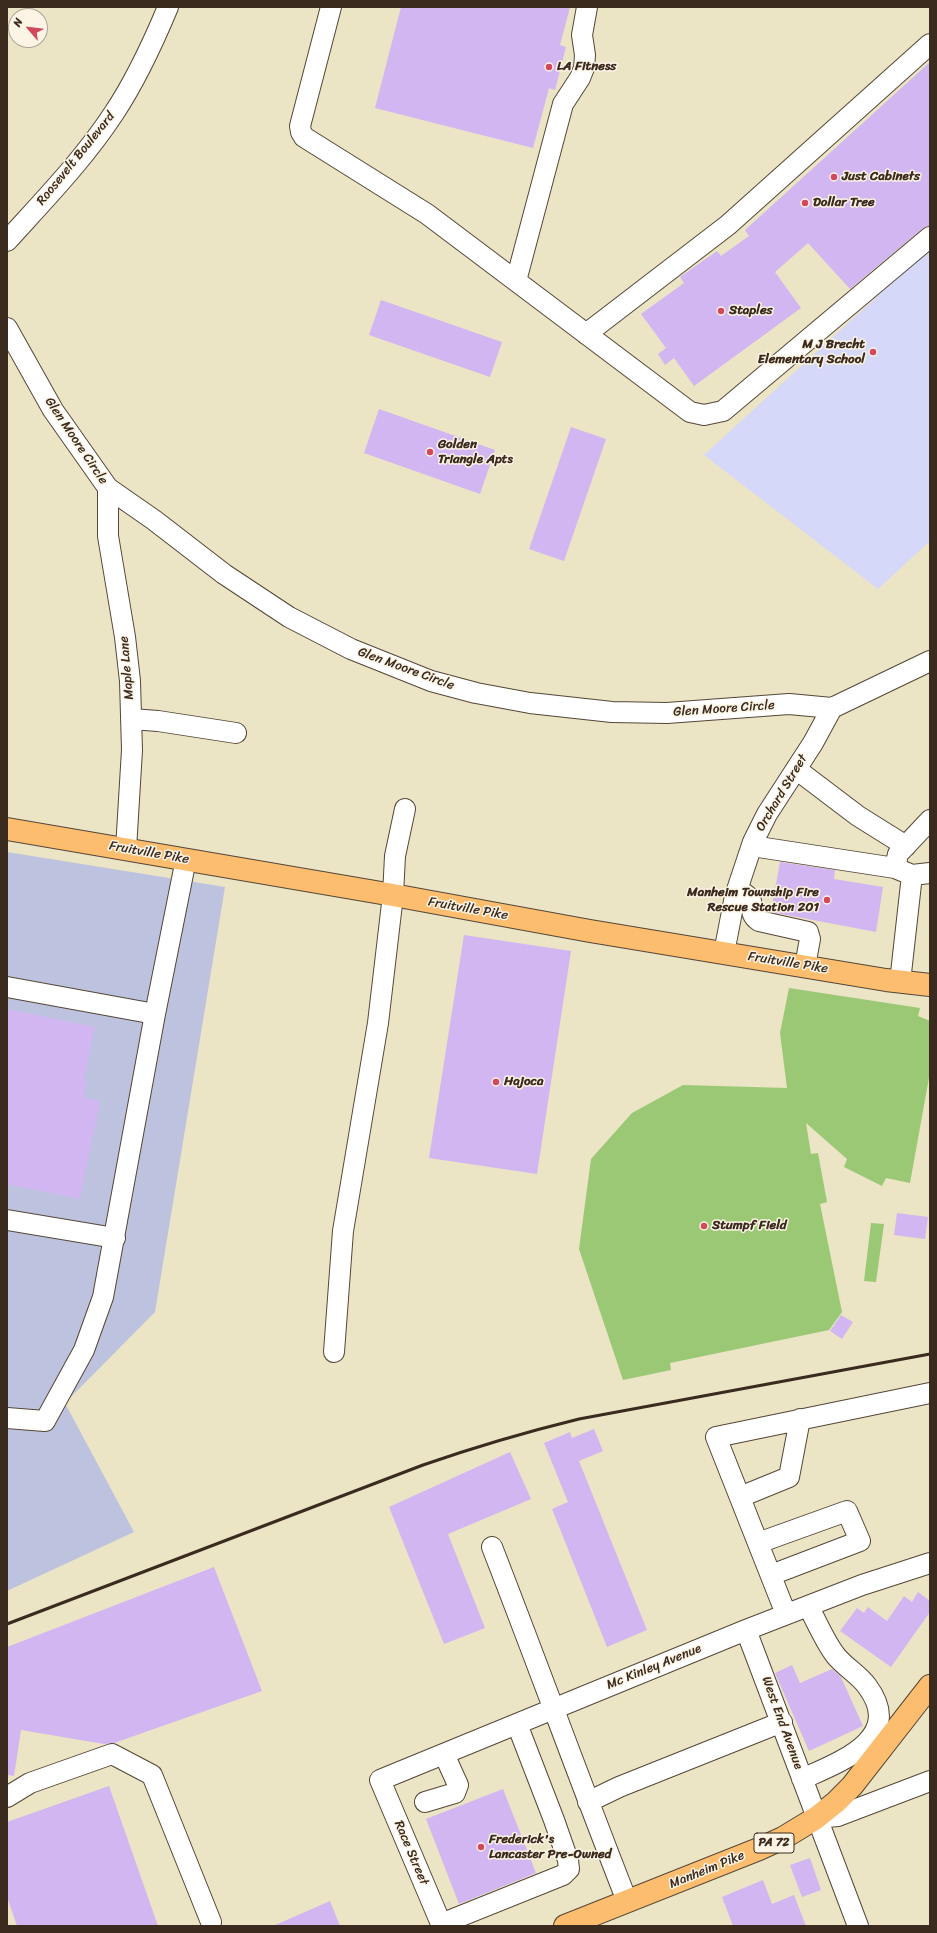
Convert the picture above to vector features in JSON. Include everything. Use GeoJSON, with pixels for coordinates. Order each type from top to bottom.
{"type":"FeatureCollection","features":[{"type":"Feature","properties":{"kind":"main road","name":"Fruitville Pike"},"geometry":{"type":"LineString","coordinates":[[7,829],[393,895],[590,932],[900,982],[930,985]]}},
{"type":"Feature","properties":{"kind":"main road","name":"Manheim Pike"},"geometry":{"type":"LineString","coordinates":[[565,1926],[759,1849],[783,1838],[816,1818],[836,1802],[852,1786],[930,1686]]}},
{"type":"Feature","properties":{"kind":"street","name":"Roosevelt Boulevard"},"geometry":{"type":"LineString","coordinates":[[7,240],[73,166],[114,113],[135,76],[168,7]]}},
{"type":"Feature","properties":{"kind":"street"},"geometry":{"type":"LineString","coordinates":[[331,7],[300,126],[300,132],[304,137],[427,214],[690,412],[697,414],[714,414],[723,411],[930,237]]}},
{"type":"Feature","properties":{"kind":"street"},"geometry":{"type":"LineString","coordinates":[[516,281],[563,104],[580,78],[584,68],[582,35],[587,7]]}},
{"type":"Feature","properties":{"kind":"street"},"geometry":{"type":"LineString","coordinates":[[586,334],[728,225],[930,44]]}},
{"type":"Feature","properties":{"kind":"street","name":"Glen Moore Circle"},"geometry":{"type":"LineString","coordinates":[[7,328],[53,410],[108,488],[154,520],[236,583],[289,617],[351,649],[432,681],[476,693],[530,703],[612,712],[667,713],[789,704],[832,708]]}},
{"type":"Feature","properties":{"kind":"street","name":"Maple Lane"},"geometry":{"type":"LineString","coordinates":[[108,488],[108,536],[125,637],[130,681],[132,750],[126,849]]}},
{"type":"Feature","properties":{"kind":"street"},"geometry":{"type":"LineString","coordinates":[[832,708],[930,661]]}},
{"type":"Feature","properties":{"kind":"street","name":"Orchard Street"},"geometry":{"type":"LineString","coordinates":[[724,953],[737,890],[752,846],[767,814],[813,743],[832,708]]}},
{"type":"Feature","properties":{"kind":"street"},"geometry":{"type":"LineString","coordinates":[[131,719],[158,721],[236,733]]}},
{"type":"Feature","properties":{"kind":"street"},"geometry":{"type":"LineString","coordinates":[[796,769],[858,816],[906,846]]}},
{"type":"Feature","properties":{"kind":"street"},"geometry":{"type":"LineString","coordinates":[[334,1352],[343,1231],[378,1023],[393,895],[395,856],[405,810]]}},
{"type":"Feature","properties":{"kind":"street"},"geometry":{"type":"LineString","coordinates":[[900,982],[912,872],[898,854],[930,820]]}},
{"type":"Feature","properties":{"kind":"street"},"geometry":{"type":"LineString","coordinates":[[752,846],[912,872]]}},
{"type":"Feature","properties":{"kind":"street"},"geometry":{"type":"LineString","coordinates":[[7,1418],[45,1421],[84,1350],[103,1296],[115,1238],[155,1014],[186,859]]}},
{"type":"Feature","properties":{"kind":"street"},"geometry":{"type":"LineString","coordinates":[[737,890],[747,894],[750,897],[752,911],[755,918],[759,921],[808,932],[810,939],[805,966]]}},
{"type":"Feature","properties":{"kind":"street"},"geometry":{"type":"LineString","coordinates":[[7,987],[155,1014]]}},
{"type":"Feature","properties":{"kind":"street"},"geometry":{"type":"LineString","coordinates":[[7,1220],[115,1238]]}},
{"type":"Feature","properties":{"kind":"street"},"geometry":{"type":"LineString","coordinates":[[786,1614],[716,1437],[930,1393]]}},
{"type":"Feature","properties":{"kind":"street"},"geometry":{"type":"LineString","coordinates":[[740,1497],[789,1477],[800,1419]]}},
{"type":"Feature","properties":{"kind":"street"},"geometry":{"type":"LineString","coordinates":[[758,1543],[847,1511],[860,1541],[771,1575]]}},
{"type":"Feature","properties":{"kind":"street"},"geometry":{"type":"LineString","coordinates":[[492,1547],[555,1708],[588,1802],[628,1901]]}},
{"type":"Feature","properties":{"kind":"street","name":"Mc Kinley Avenue"},"geometry":{"type":"LineString","coordinates":[[380,1780],[786,1614],[862,1585],[930,1563]]}},
{"type":"Feature","properties":{"kind":"street"},"geometry":{"type":"LineString","coordinates":[[802,1779],[848,1758],[863,1748],[875,1733],[879,1720],[878,1706],[867,1686],[836,1656],[808,1606]]}},
{"type":"Feature","properties":{"kind":"street","name":"West End Avenue"},"geometry":{"type":"LineString","coordinates":[[746,1630],[858,1926]]}},
{"type":"Feature","properties":{"kind":"street"},"geometry":{"type":"LineString","coordinates":[[588,1802],[619,1787],[782,1722]]}},
{"type":"Feature","properties":{"kind":"street"},"geometry":{"type":"LineString","coordinates":[[441,1925],[564,1875],[569,1869],[568,1860],[554,1820],[517,1724]]}},
{"type":"Feature","properties":{"kind":"street"},"geometry":{"type":"LineString","coordinates":[[7,1797],[30,1783],[112,1754],[152,1775],[211,1922]]}},
{"type":"Feature","properties":{"kind":"street"},"geometry":{"type":"LineString","coordinates":[[425,1802],[455,1793],[458,1785],[444,1754]]}},
{"type":"Feature","properties":{"kind":"street","name":"Race Street"},"geometry":{"type":"LineString","coordinates":[[380,1780],[441,1925]]}},
{"type":"Feature","properties":{"kind":"street"},"geometry":{"type":"LineString","coordinates":[[816,1818],[838,1816],[930,1781]]}},
{"type":"Feature","properties":{"kind":"shaded area","name":"M J Brecht Elementary School"},"geometry":{"type":"Polygon","coordinates":[[[930,248],[930,541],[878,589],[704,455],[930,248]]]}},
{"type":"Feature","properties":{"kind":"shaded area"},"geometry":{"type":"Polygon","coordinates":[[[7,852],[225,887],[155,1312],[65,1403],[134,1532],[7,1591],[7,852]]]}},
{"type":"Feature","properties":{"kind":"green space","name":"Stumpf Field"},"geometry":{"type":"Polygon","coordinates":[[[789,988],[920,1008],[918,1016],[930,1021],[930,1072],[910,1183],[886,1178],[882,1186],[844,1167],[847,1159],[806,1123],[811,1154],[818,1153],[827,1202],[820,1204],[842,1312],[829,1330],[670,1363],[671,1370],[623,1380],[579,1249],[591,1159],[632,1113],[683,1085],[787,1088],[780,1033],[789,988]]]}},
{"type":"Feature","properties":{"kind":"green space"},"geometry":{"type":"Polygon","coordinates":[[[871,1223],[884,1224],[876,1282],[864,1281],[871,1223]]]}},
{"type":"Feature","properties":{"kind":"building"},"geometry":{"type":"Polygon","coordinates":[[[401,7],[570,7],[560,45],[566,47],[555,90],[549,88],[533,148],[375,108],[401,7]]]}},
{"type":"Feature","properties":{"kind":"building"},"geometry":{"type":"Polygon","coordinates":[[[930,62],[930,226],[923,228],[850,289],[808,243],[775,272],[801,308],[694,386],[674,358],[665,365],[658,354],[666,348],[641,314],[684,283],[680,277],[717,251],[721,256],[749,236],[745,230],[930,62]]]}},
{"type":"Feature","properties":{"kind":"building"},"geometry":{"type":"Polygon","coordinates":[[[381,300],[502,342],[490,377],[369,335],[381,300]]]}},
{"type":"Feature","properties":{"kind":"building","name":"Golden Triangle Apts"},"geometry":{"type":"Polygon","coordinates":[[[379,409],[495,450],[480,494],[364,453],[379,409]]]}},
{"type":"Feature","properties":{"kind":"building"},"geometry":{"type":"Polygon","coordinates":[[[571,427],[606,439],[564,561],[529,549],[571,427]]]}},
{"type":"Feature","properties":{"kind":"building","name":"Manheim Township Fire Rescue Station 201"},"geometry":{"type":"Polygon","coordinates":[[[780,862],[835,870],[834,879],[883,887],[876,932],[771,912],[780,862]]]}},
{"type":"Feature","properties":{"kind":"building","name":"Hajoca"},"geometry":{"type":"Polygon","coordinates":[[[464,935],[571,951],[537,1174],[429,1158],[464,935]]]}},
{"type":"Feature","properties":{"kind":"building"},"geometry":{"type":"Polygon","coordinates":[[[7,1009],[95,1027],[84,1080],[87,1080],[84,1098],[100,1101],[80,1199],[7,1184],[7,1009]]]}},
{"type":"Feature","properties":{"kind":"building"},"geometry":{"type":"Polygon","coordinates":[[[897,1213],[928,1217],[925,1239],[894,1235],[897,1213]]]}},
{"type":"Feature","properties":{"kind":"building"},"geometry":{"type":"Polygon","coordinates":[[[841,1315],[853,1322],[842,1339],[830,1331],[841,1315]]]}},
{"type":"Feature","properties":{"kind":"building"},"geometry":{"type":"Polygon","coordinates":[[[594,1429],[603,1451],[579,1461],[647,1630],[607,1647],[552,1509],[568,1502],[544,1443],[570,1432],[572,1438],[594,1429]]]}},
{"type":"Feature","properties":{"kind":"building"},"geometry":{"type":"Polygon","coordinates":[[[510,1452],[531,1499],[448,1534],[485,1628],[444,1644],[389,1507],[510,1452]]]}},
{"type":"Feature","properties":{"kind":"building"},"geometry":{"type":"Polygon","coordinates":[[[214,1567],[262,1691],[114,1743],[104,1744],[21,1730],[14,1776],[7,1775],[7,1647],[214,1567]]]}},
{"type":"Feature","properties":{"kind":"building"},"geometry":{"type":"Polygon","coordinates":[[[918,1592],[930,1601],[930,1612],[891,1667],[840,1631],[857,1608],[864,1613],[868,1607],[887,1621],[904,1596],[912,1602],[918,1592]]]}},
{"type":"Feature","properties":{"kind":"building"},"geometry":{"type":"Polygon","coordinates":[[[792,1665],[800,1683],[832,1669],[841,1677],[863,1726],[809,1751],[775,1673],[792,1665]]]}},
{"type":"Feature","properties":{"kind":"building"},"geometry":{"type":"Polygon","coordinates":[[[109,1786],[158,1926],[17,1926],[7,1897],[7,1822],[109,1786]]]}},
{"type":"Feature","properties":{"kind":"building","name":"Frederick's Lancaster Pre-Owned"},"geometry":{"type":"Polygon","coordinates":[[[503,1789],[536,1873],[459,1904],[426,1819],[503,1789]]]}},
{"type":"Feature","properties":{"kind":"building"},"geometry":{"type":"Polygon","coordinates":[[[810,1858],[821,1890],[802,1897],[790,1865],[810,1858]]]}},
{"type":"Feature","properties":{"kind":"building"},"geometry":{"type":"Polygon","coordinates":[[[763,1880],[772,1904],[794,1895],[806,1926],[733,1926],[722,1897],[763,1880]]]}},
{"type":"Feature","properties":{"kind":"building"},"geometry":{"type":"Polygon","coordinates":[[[330,1901],[340,1926],[273,1926],[330,1901]]]}},
{"type":"Feature","properties":{"kind":"railway"},"geometry":{"type":"LineString","coordinates":[[7,1624],[423,1465],[501,1440],[579,1419],[930,1354]]}},
{"type":"Feature","properties":{"kind":"place","name":"LA Fitness"},"geometry":{"type":"Point","coordinates":[549,67]}},
{"type":"Feature","properties":{"kind":"place","name":"Just Cabinets"},"geometry":{"type":"Point","coordinates":[834,177]}},
{"type":"Feature","properties":{"kind":"place","name":"Dollar Tree"},"geometry":{"type":"Point","coordinates":[805,203]}},
{"type":"Feature","properties":{"kind":"place","name":"Staples"},"geometry":{"type":"Point","coordinates":[721,311]}},
{"type":"Feature","properties":{"kind":"place","name":"M J Brecht Elementary School"},"geometry":{"type":"Point","coordinates":[873,352]}},
{"type":"Feature","properties":{"kind":"place","name":"Golden Triangle Apts"},"geometry":{"type":"Point","coordinates":[430,452]}},
{"type":"Feature","properties":{"kind":"place","name":"Manheim Township Fire Rescue Station 201"},"geometry":{"type":"Point","coordinates":[827,900]}},
{"type":"Feature","properties":{"kind":"place","name":"Hajoca"},"geometry":{"type":"Point","coordinates":[496,1082]}},
{"type":"Feature","properties":{"kind":"place","name":"Stumpf Field"},"geometry":{"type":"Point","coordinates":[704,1226]}},
{"type":"Feature","properties":{"kind":"place","name":"Frederick's Lancaster Pre-Owned"},"geometry":{"type":"Point","coordinates":[481,1847]}}]}
